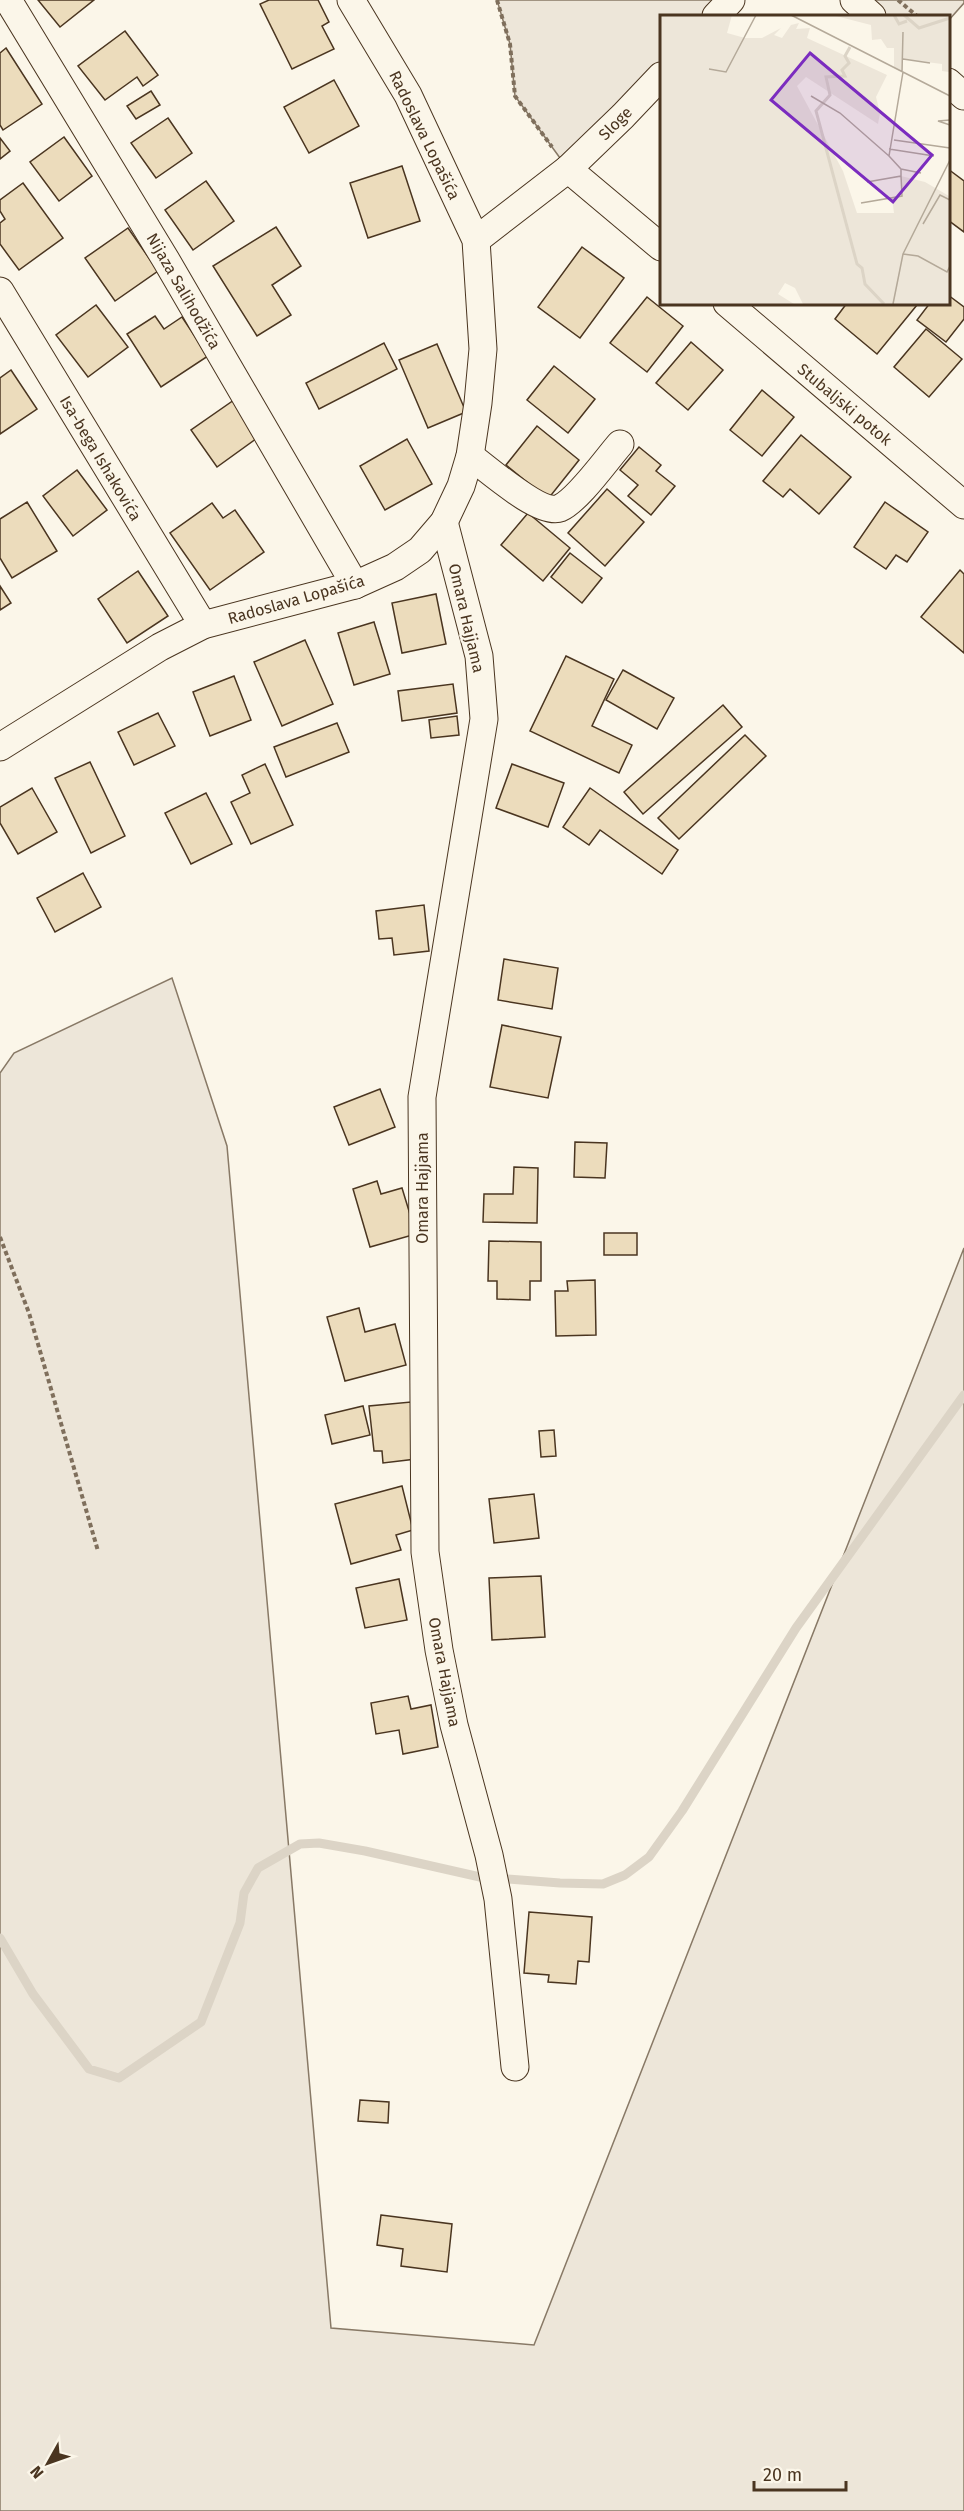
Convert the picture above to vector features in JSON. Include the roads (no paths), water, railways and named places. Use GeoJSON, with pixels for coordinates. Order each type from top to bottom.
{"type":"FeatureCollection","features":[{"type":"Feature","properties":{"kind":"street","name":"Nijaza Salihodžića"},"geometry":{"type":"LineString","coordinates":[[8,0],[166,260],[355,585]]}},
{"type":"Feature","properties":{"kind":"street","name":"Radoslava Lopašića"},"geometry":{"type":"LineString","coordinates":[[0,747],[160,647],[202,625],[355,585],[395,567],[420,550],[444,522],[461,486],[470,456],[483,349],[476,240],[408,95],[351,0]]}},
{"type":"Feature","properties":{"kind":"street"},"geometry":{"type":"LineString","coordinates":[[717,15],[732,0]]}},
{"type":"Feature","properties":{"kind":"street"},"geometry":{"type":"LineString","coordinates":[[854,0],[871,15]]}},
{"type":"Feature","properties":{"kind":"street","name":"Sloge"},"geometry":{"type":"LineString","coordinates":[[568,169],[660,77]]}},
{"type":"Feature","properties":{"kind":"street"},"geometry":{"type":"LineString","coordinates":[[949,83],[964,96]]}},
{"type":"Feature","properties":{"kind":"street"},"geometry":{"type":"LineString","coordinates":[[476,240],[568,169],[660,246]]}},
{"type":"Feature","properties":{"kind":"street","name":"Isa-bega Ishakovića"},"geometry":{"type":"LineString","coordinates":[[0,291],[202,625]]}},
{"type":"Feature","properties":{"kind":"street","name":"Stubaljski potok"},"geometry":{"type":"LineString","coordinates":[[728,304],[964,505]]}},
{"type":"Feature","properties":{"kind":"street"},"geometry":{"type":"LineString","coordinates":[[470,456],[531,501],[548,509],[558,509],[571,501],[620,444]]}},
{"type":"Feature","properties":{"kind":"street","name":"Omara Hajjama"},"geometry":{"type":"LineString","coordinates":[[444,522],[479,656],[484,719],[422,1097],[425,1552],[439,1650],[454,1725],[489,1855],[498,1899],[515,2067]]}},
{"type":"Feature","properties":{"kind":"waterway"},"geometry":{"type":"LineString","coordinates":[[0,1938],[33,1994],[89,2069],[119,2078],[201,2022],[240,1923],[244,1893],[258,1868],[300,1844],[319,1843],[365,1851],[480,1877],[603,1884],[625,1875],[649,1857],[682,1811],[796,1628],[964,1395]]}}]}
